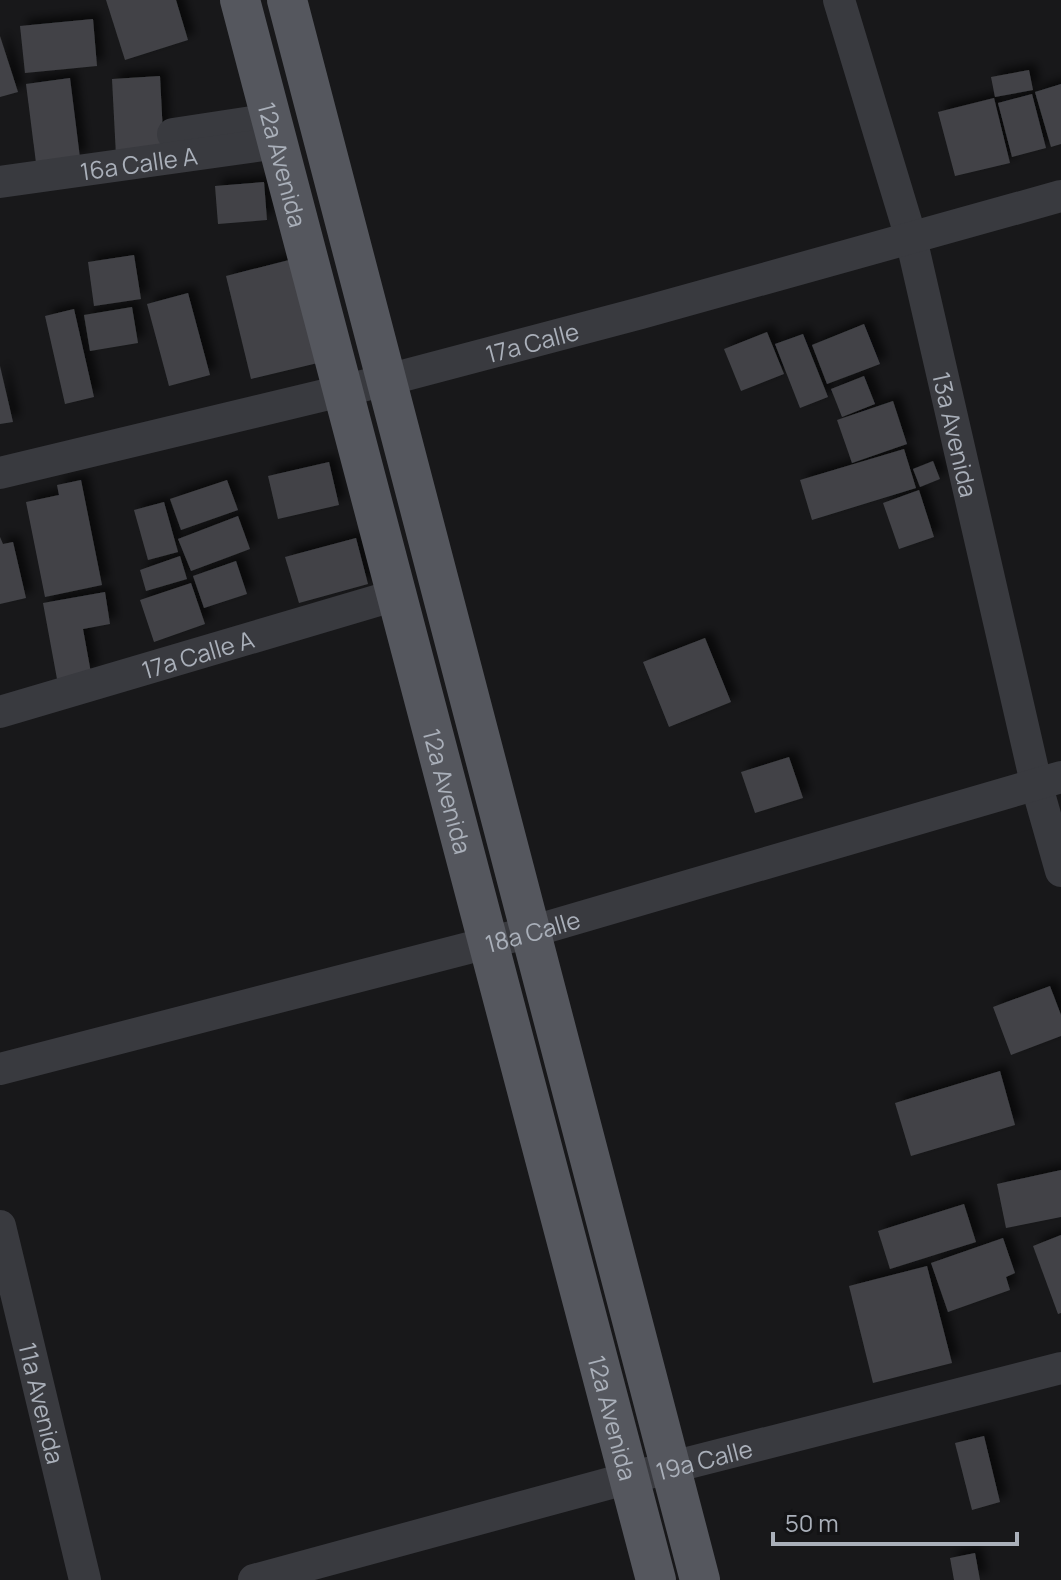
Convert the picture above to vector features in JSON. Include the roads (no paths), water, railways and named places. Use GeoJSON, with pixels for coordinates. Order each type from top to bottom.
{"type":"FeatureCollection","features":[{"type":"Feature","properties":{"kind":"main road","name":"12a Avenida"},"geometry":{"type":"LineString","coordinates":[[240,0],[656,1580]]}},
{"type":"Feature","properties":{"kind":"main road","name":"12a Avenida"},"geometry":{"type":"LineString","coordinates":[[287,0],[700,1580]]}},
{"type":"Feature","properties":{"kind":"street","name":"13a Avenida"},"geometry":{"type":"LineString","coordinates":[[839,0],[911,238],[1048,780],[1061,871]]}},
{"type":"Feature","properties":{"kind":"street"},"geometry":{"type":"LineString","coordinates":[[173,134],[275,131]]}},
{"type":"Feature","properties":{"kind":"street","name":"16a Calle A"},"geometry":{"type":"LineString","coordinates":[[0,182],[275,131]]}},
{"type":"Feature","properties":{"kind":"street","name":"17a Calle"},"geometry":{"type":"LineString","coordinates":[[0,473],[387,380],[1061,196]]}},
{"type":"Feature","properties":{"kind":"street","name":"17a Calle A"},"geometry":{"type":"LineString","coordinates":[[0,712],[396,595]]}},
{"type":"Feature","properties":{"kind":"street","name":"18a Calle"},"geometry":{"type":"LineString","coordinates":[[0,1069],[530,932],[1048,780]]}},
{"type":"Feature","properties":{"kind":"street","name":"11a Avenida"},"geometry":{"type":"LineString","coordinates":[[0,1226],[85,1580]]}},
{"type":"Feature","properties":{"kind":"street","name":"19a Calle"},"geometry":{"type":"LineString","coordinates":[[254,1580],[670,1467],[1061,1368]]}}]}
